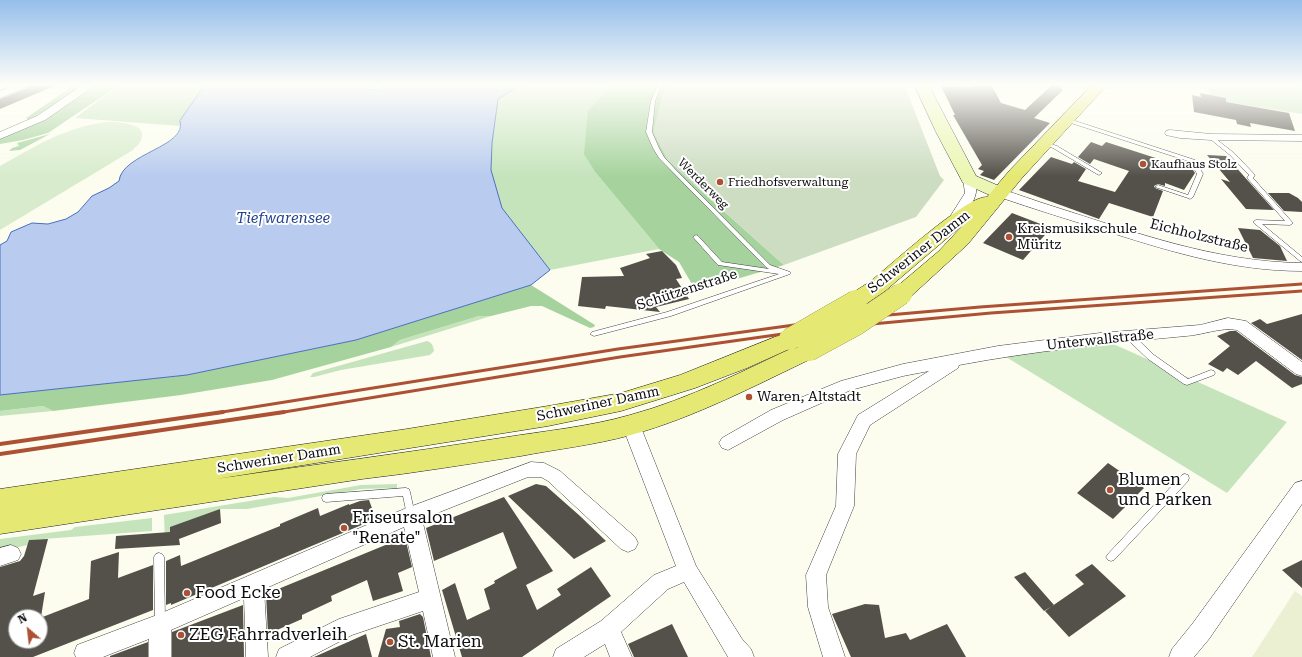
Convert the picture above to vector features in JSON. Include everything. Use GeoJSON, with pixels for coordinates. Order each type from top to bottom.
{"type":"FeatureCollection","features":[{"type":"Feature","properties":{"kind":"main road"},"geometry":{"type":"LineString","coordinates":[[936,115],[969,179],[1000,193],[1072,115]]}},
{"type":"Feature","properties":{"kind":"main road","name":"Schweriner Damm"},"geometry":{"type":"LineString","coordinates":[[0,501],[422,437],[548,416],[621,402],[687,382],[739,362],[790,339],[856,301],[878,286],[952,223],[1000,193]]}},
{"type":"Feature","properties":{"kind":"main road","name":"Schweriner Damm"},"geometry":{"type":"LineString","coordinates":[[0,522],[362,468],[418,462],[596,433],[631,425],[715,394],[809,350],[857,324],[901,294],[956,245],[971,230],[1000,193]]}},
{"type":"Feature","properties":{"kind":"main road"},"geometry":{"type":"LineString","coordinates":[[621,402],[631,425]]}},
{"type":"Feature","properties":{"kind":"street"},"geometry":{"type":"LineString","coordinates":[[0,136],[46,115]]}},
{"type":"Feature","properties":{"kind":"street"},"geometry":{"type":"LineString","coordinates":[[1170,133],[1211,137],[1302,138]]}},
{"type":"Feature","properties":{"kind":"street"},"geometry":{"type":"LineString","coordinates":[[952,223],[968,200],[971,193],[969,179]]}},
{"type":"Feature","properties":{"kind":"street","name":"Eichholzstraße"},"geometry":{"type":"LineString","coordinates":[[1000,193],[1025,202],[1195,253],[1233,262],[1282,268],[1302,268]]}},
{"type":"Feature","properties":{"kind":"street","name":"Unterwallstraße"},"geometry":{"type":"LineString","coordinates":[[728,443],[777,415],[847,385],[902,370],[998,352],[1129,336],[1200,330],[1228,323],[1241,325],[1302,370]]}},
{"type":"Feature","properties":{"kind":"street","name":"Unterwallstraße"},"geometry":{"type":"LineString","coordinates":[[834,657],[818,607],[816,575],[845,506],[847,454],[864,420],[958,360]]}},
{"type":"Feature","properties":{"kind":"street"},"geometry":{"type":"LineString","coordinates":[[631,425],[688,571],[734,647],[743,657]]}},
{"type":"Feature","properties":{"kind":"street"},"geometry":{"type":"LineString","coordinates":[[85,653],[160,624],[411,515],[527,470],[546,470],[628,544]]}},
{"type":"Feature","properties":{"kind":"street"},"geometry":{"type":"LineString","coordinates":[[1180,657],[1201,631],[1302,489]]}},
{"type":"Feature","properties":{"kind":"street"},"geometry":{"type":"LineString","coordinates":[[411,515],[444,657]]}},
{"type":"Feature","properties":{"kind":"street"},"geometry":{"type":"LineString","coordinates":[[564,657],[609,629],[661,582],[688,571]]}},
{"type":"Feature","properties":{"kind":"street"},"geometry":{"type":"LineString","coordinates":[[254,584],[257,657]]}},
{"type":"Feature","properties":{"kind":"street"},"geometry":{"type":"LineString","coordinates":[[287,657],[347,626],[430,598]]}},
{"type":"Feature","properties":{"kind":"street"},"geometry":{"type":"LineString","coordinates":[[160,624],[160,657]]}},
{"type":"Feature","properties":{"kind":"street"},"geometry":{"type":"LineString","coordinates":[[609,629],[621,657]]}},
{"type":"Feature","properties":{"kind":"lane","name":"Werderweg"},"geometry":{"type":"LineString","coordinates":[[651,115],[649,132],[662,158],[768,266],[788,273]]}},
{"type":"Feature","properties":{"kind":"lane"},"geometry":{"type":"LineString","coordinates":[[1067,120],[1193,161],[1200,174],[1190,197],[1158,187]]}},
{"type":"Feature","properties":{"kind":"lane"},"geometry":{"type":"LineString","coordinates":[[1211,137],[1232,154],[1252,175],[1250,178],[1290,223],[1256,222],[1302,260]]}},
{"type":"Feature","properties":{"kind":"lane"},"geometry":{"type":"LineString","coordinates":[[1045,144],[1055,147],[1099,173]]}},
{"type":"Feature","properties":{"kind":"lane"},"geometry":{"type":"LineString","coordinates":[[696,237],[720,264],[768,272],[788,273]]}},
{"type":"Feature","properties":{"kind":"lane","name":"Schützenstraße"},"geometry":{"type":"LineString","coordinates":[[594,334],[669,314],[788,273]]}},
{"type":"Feature","properties":{"kind":"lane"},"geometry":{"type":"LineString","coordinates":[[1129,336],[1151,357],[1187,382],[1211,373]]}},
{"type":"Feature","properties":{"kind":"lane"},"geometry":{"type":"LineString","coordinates":[[1111,557],[1185,478]]}},
{"type":"Feature","properties":{"kind":"lane"},"geometry":{"type":"LineString","coordinates":[[326,498],[406,492],[411,515]]}},
{"type":"Feature","properties":{"kind":"lane"},"geometry":{"type":"LineString","coordinates":[[159,557],[160,624]]}},
{"type":"Feature","properties":{"kind":"green space"},"geometry":{"type":"Polygon","coordinates":[[[31,115],[75,115],[48,133],[23,140],[0,144],[0,138],[33,124],[26,118],[31,115]]]}},
{"type":"Feature","properties":{"kind":"green space"},"geometry":{"type":"Polygon","coordinates":[[[80,115],[184,115],[180,121],[181,126],[75,118],[80,115]]]}},
{"type":"Feature","properties":{"kind":"green space"},"geometry":{"type":"Polygon","coordinates":[[[496,115],[601,115],[596,173],[659,249],[550,270],[502,208],[491,170],[492,143],[496,115]]]}},
{"type":"Feature","properties":{"kind":"green space"},"geometry":{"type":"Polygon","coordinates":[[[588,115],[665,115],[667,159],[784,265],[696,291],[679,262],[659,249],[596,173],[584,154],[588,115]]]}},
{"type":"Feature","properties":{"kind":"green space"},"geometry":{"type":"Polygon","coordinates":[[[658,115],[916,115],[940,176],[944,180],[916,217],[784,265],[667,159],[653,132],[658,115]]]}},
{"type":"Feature","properties":{"kind":"green space"},"geometry":{"type":"Polygon","coordinates":[[[108,122],[125,123],[136,127],[142,134],[140,143],[133,150],[0,230],[0,166],[39,144],[65,132],[93,124],[108,122]]]}},
{"type":"Feature","properties":{"kind":"green space"},"geometry":{"type":"Polygon","coordinates":[[[50,134],[20,150],[9,151],[12,148],[19,146],[17,143],[50,134]]]}},
{"type":"Feature","properties":{"kind":"green space"},"geometry":{"type":"Polygon","coordinates":[[[531,285],[595,325],[594,327],[590,328],[542,306],[531,306],[491,316],[479,316],[400,340],[391,347],[272,380],[181,395],[53,411],[43,406],[0,411],[0,395],[187,375],[356,340],[531,285]]]}},
{"type":"Feature","properties":{"kind":"green space"},"geometry":{"type":"Polygon","coordinates":[[[479,316],[491,316],[391,347],[400,340],[479,316]]]}},
{"type":"Feature","properties":{"kind":"green space"},"geometry":{"type":"Polygon","coordinates":[[[1100,338],[1287,422],[1227,493],[998,352],[1100,338]]]}},
{"type":"Feature","properties":{"kind":"green space"},"geometry":{"type":"Polygon","coordinates":[[[427,341],[431,343],[434,349],[430,355],[341,370],[310,377],[313,373],[427,341]]]}},
{"type":"Feature","properties":{"kind":"green space"},"geometry":{"type":"Polygon","coordinates":[[[43,406],[53,411],[0,416],[0,411],[43,406]]]}},
{"type":"Feature","properties":{"kind":"green space"},"geometry":{"type":"Polygon","coordinates":[[[397,484],[397,488],[361,489],[247,509],[220,509],[171,542],[165,543],[164,515],[274,497],[288,498],[361,485],[397,484]]]}},
{"type":"Feature","properties":{"kind":"green space"},"geometry":{"type":"Polygon","coordinates":[[[152,518],[152,531],[30,540],[28,545],[0,551],[0,539],[71,530],[75,527],[152,518]]]}},
{"type":"Feature","properties":{"kind":"green space"},"geometry":{"type":"Polygon","coordinates":[[[1295,591],[1302,596],[1302,657],[1252,657],[1295,591]]]}},
{"type":"Feature","properties":{"kind":"water","name":"Tiefwarensee"},"geometry":{"type":"Polygon","coordinates":[[[184,115],[496,115],[492,143],[491,170],[502,208],[550,270],[531,285],[356,340],[187,375],[0,395],[0,245],[7,241],[11,232],[32,223],[48,224],[66,219],[78,212],[92,196],[109,188],[119,181],[123,171],[131,163],[165,144],[174,137],[180,130],[180,121],[184,115]]]}},
{"type":"Feature","properties":{"kind":"building"},"geometry":{"type":"Polygon","coordinates":[[[953,115],[1037,115],[1034,118],[1050,123],[994,180],[980,175],[984,171],[978,169],[982,165],[953,115]]]}},
{"type":"Feature","properties":{"kind":"building"},"geometry":{"type":"Polygon","coordinates":[[[1208,115],[1290,115],[1295,131],[1250,123],[1251,127],[1237,124],[1236,120],[1208,115]]]}},
{"type":"Feature","properties":{"kind":"building"},"geometry":{"type":"Polygon","coordinates":[[[1091,142],[1102,146],[1106,142],[1193,170],[1195,173],[1184,190],[1165,183],[1165,186],[1158,184],[1154,186],[1155,188],[1163,191],[1153,217],[1109,203],[1099,219],[1019,190],[1051,157],[1072,164],[1074,162],[1086,169],[1078,181],[1115,192],[1129,171],[1094,159],[1090,164],[1078,157],[1091,142]]]}},
{"type":"Feature","properties":{"kind":"building"},"geometry":{"type":"Polygon","coordinates":[[[1207,155],[1226,156],[1274,210],[1246,209],[1221,179],[1230,182],[1207,155]]]}},
{"type":"Feature","properties":{"kind":"building"},"geometry":{"type":"Polygon","coordinates":[[[1268,193],[1289,193],[1298,198],[1302,202],[1302,212],[1284,211],[1268,193]]]}},
{"type":"Feature","properties":{"kind":"building","name":"Kreismusikschule Müritz"},"geometry":{"type":"Polygon","coordinates":[[[1012,213],[1051,228],[1023,260],[983,243],[1012,213]]]}},
{"type":"Feature","properties":{"kind":"building"},"geometry":{"type":"Polygon","coordinates":[[[1238,228],[1260,230],[1280,246],[1287,261],[1253,258],[1238,228]]]}},
{"type":"Feature","properties":{"kind":"building"},"geometry":{"type":"Polygon","coordinates":[[[662,251],[676,265],[682,278],[676,279],[689,299],[656,307],[660,312],[606,306],[605,309],[578,306],[582,277],[624,276],[620,268],[650,258],[646,254],[662,251]]]}},
{"type":"Feature","properties":{"kind":"building"},"geometry":{"type":"Polygon","coordinates":[[[1302,314],[1302,360],[1251,323],[1260,319],[1267,324],[1302,314]]]}},
{"type":"Feature","properties":{"kind":"building"},"geometry":{"type":"Polygon","coordinates":[[[1230,331],[1236,331],[1295,375],[1302,377],[1302,384],[1292,388],[1256,361],[1238,375],[1227,368],[1223,372],[1208,364],[1230,346],[1217,336],[1230,331]]]}},
{"type":"Feature","properties":{"kind":"building","name":"Blumen und Parken"},"geometry":{"type":"Polygon","coordinates":[[[1108,463],[1144,488],[1113,519],[1077,493],[1108,463]]]}},
{"type":"Feature","properties":{"kind":"building"},"geometry":{"type":"Polygon","coordinates":[[[536,484],[546,486],[606,541],[574,559],[508,496],[536,484]]]}},
{"type":"Feature","properties":{"kind":"building"},"geometry":{"type":"Polygon","coordinates":[[[504,497],[553,571],[526,585],[537,610],[561,595],[557,589],[591,567],[611,596],[522,657],[462,657],[442,590],[455,583],[467,620],[490,609],[484,589],[495,583],[494,581],[517,568],[503,532],[434,561],[426,528],[504,497]]]}},
{"type":"Feature","properties":{"kind":"building"},"geometry":{"type":"Polygon","coordinates":[[[369,500],[376,519],[171,605],[171,603],[166,605],[166,561],[180,555],[181,566],[280,526],[280,524],[318,508],[320,516],[349,504],[369,500]]]}},
{"type":"Feature","properties":{"kind":"building"},"geometry":{"type":"Polygon","coordinates":[[[220,509],[221,523],[179,539],[180,545],[115,549],[116,536],[170,532],[170,527],[220,509]]]}},
{"type":"Feature","properties":{"kind":"building"},"geometry":{"type":"Polygon","coordinates":[[[405,537],[412,567],[398,573],[403,591],[373,601],[367,580],[331,596],[332,601],[302,615],[302,619],[268,634],[266,594],[405,537]]]}},
{"type":"Feature","properties":{"kind":"building"},"geometry":{"type":"Polygon","coordinates":[[[48,539],[33,596],[45,592],[42,609],[8,609],[8,649],[48,649],[48,615],[89,599],[91,561],[119,552],[118,578],[153,565],[153,610],[33,657],[0,657],[0,567],[20,561],[24,556],[29,540],[48,539]]]}},
{"type":"Feature","properties":{"kind":"building"},"geometry":{"type":"Polygon","coordinates":[[[1302,560],[1302,588],[1282,570],[1302,560]]]}},
{"type":"Feature","properties":{"kind":"building"},"geometry":{"type":"Polygon","coordinates":[[[1092,564],[1126,596],[1069,637],[1045,611],[1084,584],[1075,575],[1092,564]]]}},
{"type":"Feature","properties":{"kind":"building"},"geometry":{"type":"Polygon","coordinates":[[[1025,572],[1054,605],[1044,611],[1014,577],[1025,572]]]}},
{"type":"Feature","properties":{"kind":"building"},"geometry":{"type":"Polygon","coordinates":[[[865,604],[879,605],[885,638],[906,633],[910,640],[947,624],[966,657],[851,657],[832,614],[865,604]]]}},
{"type":"Feature","properties":{"kind":"building"},"geometry":{"type":"Polygon","coordinates":[[[243,605],[244,657],[172,657],[172,632],[243,605]]]}},
{"type":"Feature","properties":{"kind":"building"},"geometry":{"type":"Polygon","coordinates":[[[420,614],[423,617],[431,657],[378,657],[386,629],[400,627],[399,621],[420,614]]]}},
{"type":"Feature","properties":{"kind":"building"},"geometry":{"type":"Polygon","coordinates":[[[672,624],[688,657],[634,657],[628,644],[672,624]]]}},
{"type":"Feature","properties":{"kind":"building"},"geometry":{"type":"Polygon","coordinates":[[[366,634],[372,657],[314,657],[366,634]]]}},
{"type":"Feature","properties":{"kind":"building"},"geometry":{"type":"Polygon","coordinates":[[[148,642],[148,657],[110,657],[110,656],[148,642]]]}},
{"type":"Feature","properties":{"kind":"railway"},"geometry":{"type":"LineString","coordinates":[[216,413],[618,349],[831,320],[980,307],[1302,284]]}},
{"type":"Feature","properties":{"kind":"railway"},"geometry":{"type":"LineString","coordinates":[[278,413],[620,357],[818,329],[991,313],[1302,291]]}},
{"type":"Feature","properties":{"kind":"railway"},"geometry":{"type":"LineString","coordinates":[[0,444],[223,412]]}},
{"type":"Feature","properties":{"kind":"railway"},"geometry":{"type":"LineString","coordinates":[[0,454],[284,412]]}},
{"type":"Feature","properties":{"kind":"place","name":"Kaufhaus Stolz"},"geometry":{"type":"Point","coordinates":[1143,164]}},
{"type":"Feature","properties":{"kind":"place","name":"Friedhofsverwaltung"},"geometry":{"type":"Point","coordinates":[720,182]}},
{"type":"Feature","properties":{"kind":"place","name":"Kreismusikschule Müritz"},"geometry":{"type":"Point","coordinates":[1009,237]}},
{"type":"Feature","properties":{"kind":"place","name":"Waren, Altstadt"},"geometry":{"type":"Point","coordinates":[749,397]}},
{"type":"Feature","properties":{"kind":"place","name":"Blumen und Parken"},"geometry":{"type":"Point","coordinates":[1110,490]}},
{"type":"Feature","properties":{"kind":"place","name":"Friseursalon \"Renate\""},"geometry":{"type":"Point","coordinates":[344,528]}},
{"type":"Feature","properties":{"kind":"place","name":"Food Ecke"},"geometry":{"type":"Point","coordinates":[187,593]}},
{"type":"Feature","properties":{"kind":"place","name":"ZEG Fahrradverleih"},"geometry":{"type":"Point","coordinates":[181,635]}},
{"type":"Feature","properties":{"kind":"place","name":"St. Marien"},"geometry":{"type":"Point","coordinates":[390,642]}}]}
